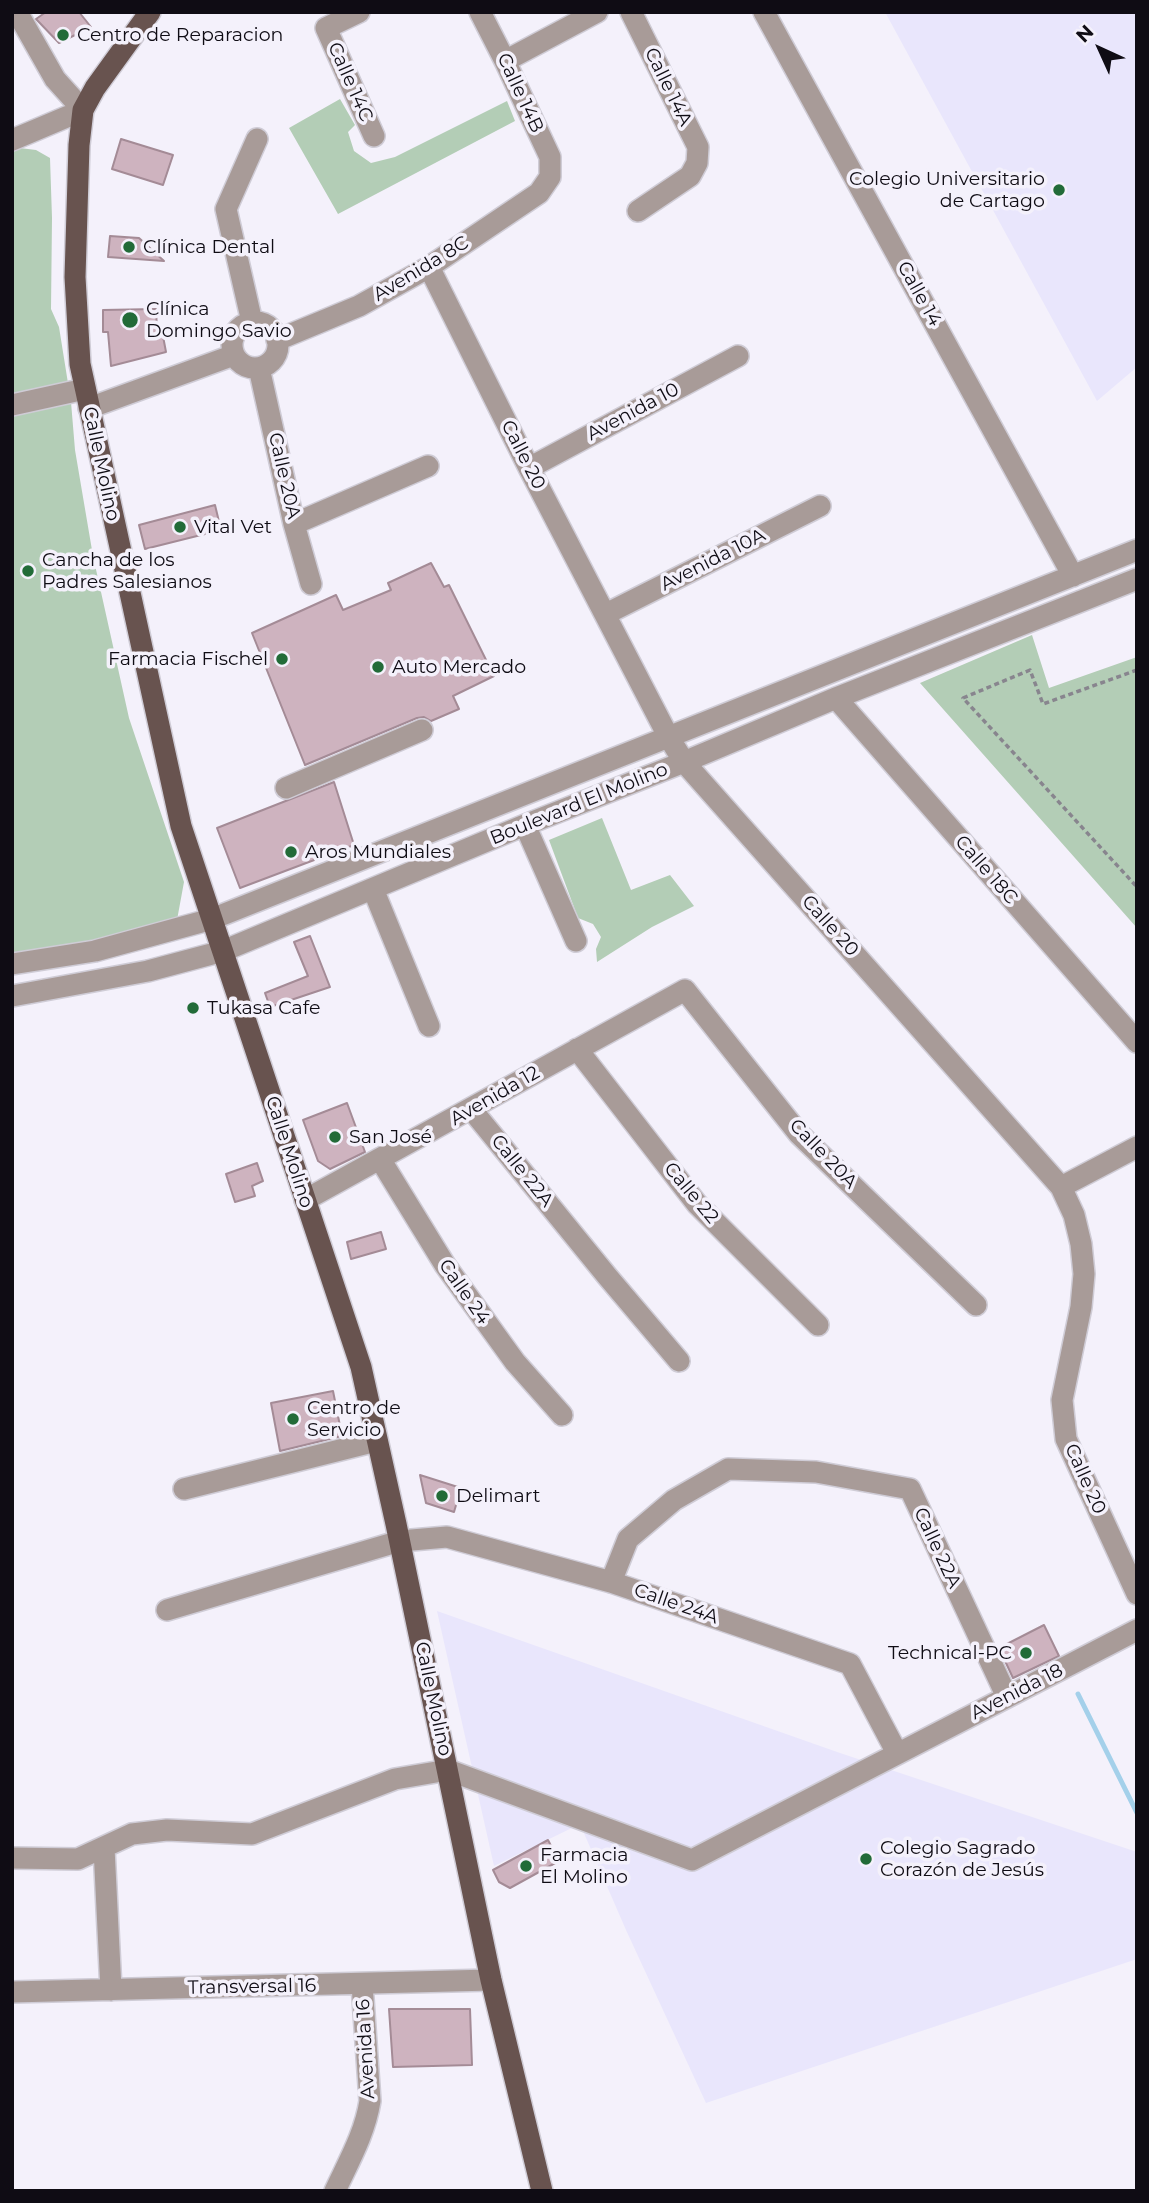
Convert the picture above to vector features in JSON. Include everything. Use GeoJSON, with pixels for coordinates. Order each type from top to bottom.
{"type":"FeatureCollection","features":[{"type":"Feature","properties":{"kind":"main road"},"geometry":{"type":"LineString","coordinates":[[83,110],[95,88],[150,12]]}},
{"type":"Feature","properties":{"kind":"main road","name":"Calle Molino"},"geometry":{"type":"LineString","coordinates":[[83,110],[79,145],[75,277],[79,364],[181,826],[361,1367],[491,1980],[542,2191]]}},
{"type":"Feature","properties":{"kind":"street"},"geometry":{"type":"LineString","coordinates":[[12,140],[83,110],[55,79],[17,12]]}},
{"type":"Feature","properties":{"kind":"street","name":"Calle 14C"},"geometry":{"type":"LineString","coordinates":[[359,12],[326,28],[374,136]]}},
{"type":"Feature","properties":{"kind":"street","name":"Calle 14B"},"geometry":{"type":"LineString","coordinates":[[480,12],[550,157],[550,177]]}},
{"type":"Feature","properties":{"kind":"street"},"geometry":{"type":"LineString","coordinates":[[505,61],[597,12]]}},
{"type":"Feature","properties":{"kind":"street","name":"Calle 14A"},"geometry":{"type":"LineString","coordinates":[[631,12],[698,147],[697,163],[690,176],[638,211]]}},
{"type":"Feature","properties":{"kind":"street","name":"Calle 14"},"geometry":{"type":"LineString","coordinates":[[764,12],[1073,576]]}},
{"type":"Feature","properties":{"kind":"street"},"geometry":{"type":"LineString","coordinates":[[43,125],[67,135],[79,145]]}},
{"type":"Feature","properties":{"kind":"street"},"geometry":{"type":"LineString","coordinates":[[252,322],[226,209],[257,139]]}},
{"type":"Feature","properties":{"kind":"street","name":"Avenida 8C"},"geometry":{"type":"LineString","coordinates":[[278,340],[359,306],[429,267],[539,193],[550,177]]}},
{"type":"Feature","properties":{"kind":"street","name":"Calle 20"},"geometry":{"type":"LineString","coordinates":[[429,267],[529,468],[684,762],[1061,1187],[1074,1215],[1084,1274],[1062,1400],[1066,1439],[1137,1594]]}},
{"type":"Feature","properties":{"kind":"street"},"geometry":{"type":"LineString","coordinates":[[252,322],[263,324],[272,330],[278,340],[277,352],[270,362],[259,368],[244,366],[234,355],[232,344],[235,334],[242,326],[252,322]]}},
{"type":"Feature","properties":{"kind":"street"},"geometry":{"type":"LineString","coordinates":[[12,405],[87,398],[234,355]]}},
{"type":"Feature","properties":{"kind":"street","name":"Avenida 10"},"geometry":{"type":"LineString","coordinates":[[529,468],[738,356]]}},
{"type":"Feature","properties":{"kind":"street","name":"Calle 20A"},"geometry":{"type":"LineString","coordinates":[[259,368],[294,524],[311,584]]}},
{"type":"Feature","properties":{"kind":"street"},"geometry":{"type":"LineString","coordinates":[[294,524],[428,466]]}},
{"type":"Feature","properties":{"kind":"street","name":"Avenida 10A"},"geometry":{"type":"LineString","coordinates":[[606,614],[820,506]]}},
{"type":"Feature","properties":{"kind":"street","name":"Boulevard El Molino"},"geometry":{"type":"LineString","coordinates":[[12,964],[95,951],[212,919],[1137,550]]}},
{"type":"Feature","properties":{"kind":"street","name":"Boulevard El Molino"},"geometry":{"type":"LineString","coordinates":[[12,996],[148,971],[223,951],[836,698],[1137,579]]}},
{"type":"Feature","properties":{"kind":"street","name":"Calle 18C"},"geometry":{"type":"LineString","coordinates":[[836,698],[1137,1042]]}},
{"type":"Feature","properties":{"kind":"street"},"geometry":{"type":"LineString","coordinates":[[286,788],[422,730]]}},
{"type":"Feature","properties":{"kind":"street"},"geometry":{"type":"LineString","coordinates":[[525,825],[576,942]]}},
{"type":"Feature","properties":{"kind":"street"},"geometry":{"type":"LineString","coordinates":[[373,890],[429,1026]]}},
{"type":"Feature","properties":{"kind":"street"},"geometry":{"type":"LineString","coordinates":[[139,940],[148,971]]}},
{"type":"Feature","properties":{"kind":"street","name":"Calle 20A"},"geometry":{"type":"LineString","coordinates":[[685,990],[799,1134],[976,1305]]}},
{"type":"Feature","properties":{"kind":"street","name":"Avenida 12"},"geometry":{"type":"LineString","coordinates":[[305,1200],[685,990]]}},
{"type":"Feature","properties":{"kind":"street","name":"Calle 22"},"geometry":{"type":"LineString","coordinates":[[577,1049],[697,1204],[818,1325]]}},
{"type":"Feature","properties":{"kind":"street","name":"Calle 22A"},"geometry":{"type":"LineString","coordinates":[[472,1110],[679,1361]]}},
{"type":"Feature","properties":{"kind":"street"},"geometry":{"type":"LineString","coordinates":[[1061,1187],[1137,1147]]}},
{"type":"Feature","properties":{"kind":"street","name":"Calle 24"},"geometry":{"type":"LineString","coordinates":[[380,1159],[444,1265],[514,1362],[562,1415]]}},
{"type":"Feature","properties":{"kind":"street"},"geometry":{"type":"LineString","coordinates":[[184,1489],[376,1441]]}},
{"type":"Feature","properties":{"kind":"street","name":"Calle 22A"},"geometry":{"type":"LineString","coordinates":[[611,1582],[628,1539],[674,1500],[728,1469],[816,1472],[910,1489],[1007,1697]]}},
{"type":"Feature","properties":{"kind":"street","name":"Calle 24A"},"geometry":{"type":"LineString","coordinates":[[167,1611],[400,1541],[447,1537],[611,1582],[850,1664],[897,1753]]}},
{"type":"Feature","properties":{"kind":"street","name":"Avenida 18"},"geometry":{"type":"LineString","coordinates":[[448,1770],[692,1860],[1137,1630]]}},
{"type":"Feature","properties":{"kind":"street"},"geometry":{"type":"LineString","coordinates":[[12,1858],[78,1859],[132,1835],[167,1830],[252,1834],[395,1779],[448,1770]]}},
{"type":"Feature","properties":{"kind":"street"},"geometry":{"type":"LineString","coordinates":[[104,1848],[111,1990]]}},
{"type":"Feature","properties":{"kind":"street","name":"Transversal 16"},"geometry":{"type":"LineString","coordinates":[[12,1992],[491,1980]]}},
{"type":"Feature","properties":{"kind":"street","name":"Avenida 16"},"geometry":{"type":"LineString","coordinates":[[335,2191],[361,2136],[370,2101],[362,1984]]}},
{"type":"Feature","properties":{"kind":"path"},"geometry":{"type":"LineString","coordinates":[[1137,670],[1043,704],[1030,670],[963,698],[1137,887]]}},
{"type":"Feature","properties":{"kind":"shaded area","name":"Colegio Universitario de Cartago"},"geometry":{"type":"Polygon","coordinates":[[[885,12],[1137,12],[1137,367],[1097,401],[885,12]]]}},
{"type":"Feature","properties":{"kind":"shaded area","name":"Colegio Sagrado Corazón de Jesús"},"geometry":{"type":"Polygon","coordinates":[[[437,1611],[840,1753],[1137,1852],[1137,1959],[706,2103],[580,1824],[494,1866],[437,1611]]]}},
{"type":"Feature","properties":{"kind":"green space"},"geometry":{"type":"Polygon","coordinates":[[[340,99],[355,125],[348,132],[354,151],[371,163],[395,157],[507,101],[515,121],[338,214],[289,128],[340,99]]]}},
{"type":"Feature","properties":{"kind":"green space"},"geometry":{"type":"Polygon","coordinates":[[[20,148],[36,150],[50,158],[51,309],[59,327],[71,402],[75,450],[93,556],[129,718],[184,882],[177,920],[120,937],[12,953],[12,151],[20,148]]]}},
{"type":"Feature","properties":{"kind":"green space"},"geometry":{"type":"Polygon","coordinates":[[[1032,635],[1049,688],[1137,657],[1137,928],[920,683],[1032,635]]]}},
{"type":"Feature","properties":{"kind":"green space"},"geometry":{"type":"Polygon","coordinates":[[[602,818],[631,890],[670,875],[694,906],[652,927],[597,962],[596,949],[601,937],[593,924],[578,918],[549,840],[602,818]]]}},
{"type":"Feature","properties":{"kind":"building","name":"Centro de Reparacion"},"geometry":{"type":"Polygon","coordinates":[[[46,12],[79,12],[91,27],[59,43],[36,19],[46,12]]]}},
{"type":"Feature","properties":{"kind":"building"},"geometry":{"type":"Polygon","coordinates":[[[121,139],[173,155],[163,185],[112,169],[121,139]]]}},
{"type":"Feature","properties":{"kind":"building","name":"Clínica Dental"},"geometry":{"type":"Polygon","coordinates":[[[110,236],[139,238],[164,261],[108,257],[110,236]]]}},
{"type":"Feature","properties":{"kind":"building"},"geometry":{"type":"Polygon","coordinates":[[[156,309],[157,331],[162,331],[166,352],[111,366],[108,332],[103,332],[103,310],[156,309]]]}},
{"type":"Feature","properties":{"kind":"building","name":"Vital Vet"},"geometry":{"type":"Polygon","coordinates":[[[215,505],[221,530],[145,549],[139,525],[215,505]]]}},
{"type":"Feature","properties":{"kind":"building","name":"Auto Mercado"},"geometry":{"type":"Polygon","coordinates":[[[431,563],[444,587],[449,585],[494,676],[453,696],[459,709],[431,721],[424,717],[417,718],[305,765],[252,633],[336,595],[343,610],[391,590],[388,583],[431,563]]]}},
{"type":"Feature","properties":{"kind":"building"},"geometry":{"type":"Polygon","coordinates":[[[334,782],[354,845],[240,888],[217,828],[334,782]]]}},
{"type":"Feature","properties":{"kind":"building"},"geometry":{"type":"Polygon","coordinates":[[[310,936],[330,987],[270,1007],[265,993],[308,976],[294,942],[310,936]]]}},
{"type":"Feature","properties":{"kind":"building","name":"San José"},"geometry":{"type":"Polygon","coordinates":[[[347,1103],[365,1152],[330,1169],[318,1161],[303,1120],[347,1103]]]}},
{"type":"Feature","properties":{"kind":"building"},"geometry":{"type":"Polygon","coordinates":[[[257,1163],[263,1181],[252,1186],[255,1196],[235,1202],[226,1174],[257,1163]]]}},
{"type":"Feature","properties":{"kind":"building"},"geometry":{"type":"Polygon","coordinates":[[[381,1232],[386,1249],[351,1259],[347,1242],[381,1232]]]}},
{"type":"Feature","properties":{"kind":"building"},"geometry":{"type":"Polygon","coordinates":[[[333,1391],[342,1436],[280,1451],[271,1403],[333,1391]]]}},
{"type":"Feature","properties":{"kind":"building","name":"Delimart"},"geometry":{"type":"Polygon","coordinates":[[[420,1475],[461,1488],[454,1512],[426,1503],[420,1475]]]}},
{"type":"Feature","properties":{"kind":"building","name":"Technical-PC"},"geometry":{"type":"Polygon","coordinates":[[[1044,1625],[1059,1656],[1013,1678],[999,1648],[1044,1625]]]}},
{"type":"Feature","properties":{"kind":"building","name":"Farmacia El Molino"},"geometry":{"type":"Polygon","coordinates":[[[548,1840],[559,1861],[510,1888],[499,1882],[493,1870],[548,1840]]]}},
{"type":"Feature","properties":{"kind":"building"},"geometry":{"type":"Polygon","coordinates":[[[389,2009],[470,2009],[472,2065],[393,2067],[389,2009]]]}},
{"type":"Feature","properties":{"kind":"waterway"},"geometry":{"type":"LineString","coordinates":[[1078,1694],[1137,1813]]}},
{"type":"Feature","properties":{"kind":"place","name":"Centro de Reparacion"},"geometry":{"type":"Point","coordinates":[63,35]}},
{"type":"Feature","properties":{"kind":"place","name":"Colegio Universitario de Cartago"},"geometry":{"type":"Point","coordinates":[1059,190]}},
{"type":"Feature","properties":{"kind":"place","name":"Clínica Dental"},"geometry":{"type":"Point","coordinates":[129,247]}},
{"type":"Feature","properties":{"kind":"place","name":"Clínica Domingo Savio"},"geometry":{"type":"Point","coordinates":[130,320]}},
{"type":"Feature","properties":{"kind":"place","name":"Vital Vet"},"geometry":{"type":"Point","coordinates":[180,527]}},
{"type":"Feature","properties":{"kind":"place","name":"Cancha de los Padres Salesianos"},"geometry":{"type":"Point","coordinates":[28,571]}},
{"type":"Feature","properties":{"kind":"place","name":"Farmacia Fischel"},"geometry":{"type":"Point","coordinates":[282,659]}},
{"type":"Feature","properties":{"kind":"place","name":"Auto Mercado"},"geometry":{"type":"Point","coordinates":[378,667]}},
{"type":"Feature","properties":{"kind":"place","name":"Aros Mundiales"},"geometry":{"type":"Point","coordinates":[291,852]}},
{"type":"Feature","properties":{"kind":"place","name":"Tukasa Cafe"},"geometry":{"type":"Point","coordinates":[193,1008]}},
{"type":"Feature","properties":{"kind":"place","name":"San José"},"geometry":{"type":"Point","coordinates":[335,1137]}},
{"type":"Feature","properties":{"kind":"place","name":"Centro de Servicio"},"geometry":{"type":"Point","coordinates":[293,1419]}},
{"type":"Feature","properties":{"kind":"place","name":"Delimart"},"geometry":{"type":"Point","coordinates":[442,1496]}},
{"type":"Feature","properties":{"kind":"place","name":"Technical-PC"},"geometry":{"type":"Point","coordinates":[1026,1653]}},
{"type":"Feature","properties":{"kind":"place","name":"Colegio Sagrado Corazón de Jesús"},"geometry":{"type":"Point","coordinates":[866,1859]}},
{"type":"Feature","properties":{"kind":"place","name":"Farmacia El Molino"},"geometry":{"type":"Point","coordinates":[526,1866]}}]}
